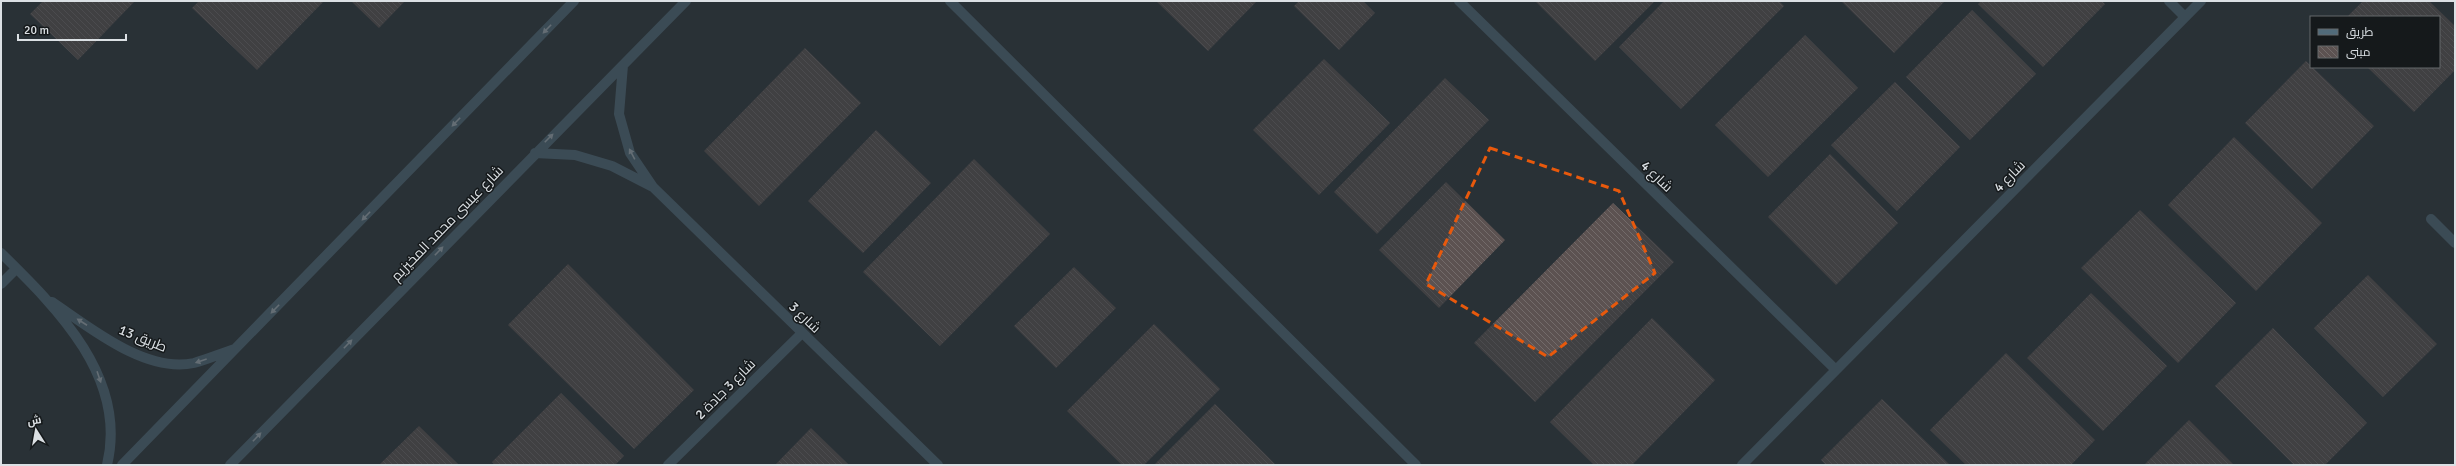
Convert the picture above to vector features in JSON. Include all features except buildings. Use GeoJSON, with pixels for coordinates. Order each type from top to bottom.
{"type":"FeatureCollection","features":[{"type":"Feature","properties":{"kind":"street"},"geometry":{"type":"LineString","coordinates":[[122,465],[238,348],[574,1]]}},
{"type":"Feature","properties":{"kind":"street","name":"شارع عيسى محمد المخيزيم"},"geometry":{"type":"LineString","coordinates":[[230,465],[686,1]]}},
{"type":"Feature","properties":{"kind":"street"},"geometry":{"type":"LineString","coordinates":[[950,1],[1416,465]]}},
{"type":"Feature","properties":{"kind":"street","name":"شارع 4"},"geometry":{"type":"LineString","coordinates":[[1459,1],[1836,370]]}},
{"type":"Feature","properties":{"kind":"street"},"geometry":{"type":"LineString","coordinates":[[2168,1],[2185,17]]}},
{"type":"Feature","properties":{"kind":"street","name":"شارع 4"},"geometry":{"type":"LineString","coordinates":[[1742,465],[2202,1]]}},
{"type":"Feature","properties":{"kind":"street","name":"شارع 3"},"geometry":{"type":"LineString","coordinates":[[623,65],[619,114],[630,152],[653,187],[801,334],[938,465]]}},
{"type":"Feature","properties":{"kind":"street","name":"شارع 3"},"geometry":{"type":"LineString","coordinates":[[535,153],[575,155],[612,166],[653,187]]}},
{"type":"Feature","properties":{"kind":"street"},"geometry":{"type":"LineString","coordinates":[[2431,219],[2455,243]]}},
{"type":"Feature","properties":{"kind":"street","name":"طريق 13"},"geometry":{"type":"LineString","coordinates":[[1,253],[47,299],[95,365],[110,408],[111,448],[107,465]]}},
{"type":"Feature","properties":{"kind":"street"},"geometry":{"type":"LineString","coordinates":[[1,284],[16,269]]}},
{"type":"Feature","properties":{"kind":"street","name":"طريق 13"},"geometry":{"type":"LineString","coordinates":[[47,299],[119,346],[158,363],[193,363],[238,348]]}},
{"type":"Feature","properties":{"kind":"street","name":"شارع 3 جادة 2"},"geometry":{"type":"LineString","coordinates":[[668,465],[801,334]]}},
{"type":"Feature","properties":{"kind":"highlighted area"},"geometry":{"type":"Polygon","coordinates":[[[1490,148],[1619,191],[1655,273],[1548,357],[1426,284],[1490,148]]]}}]}
